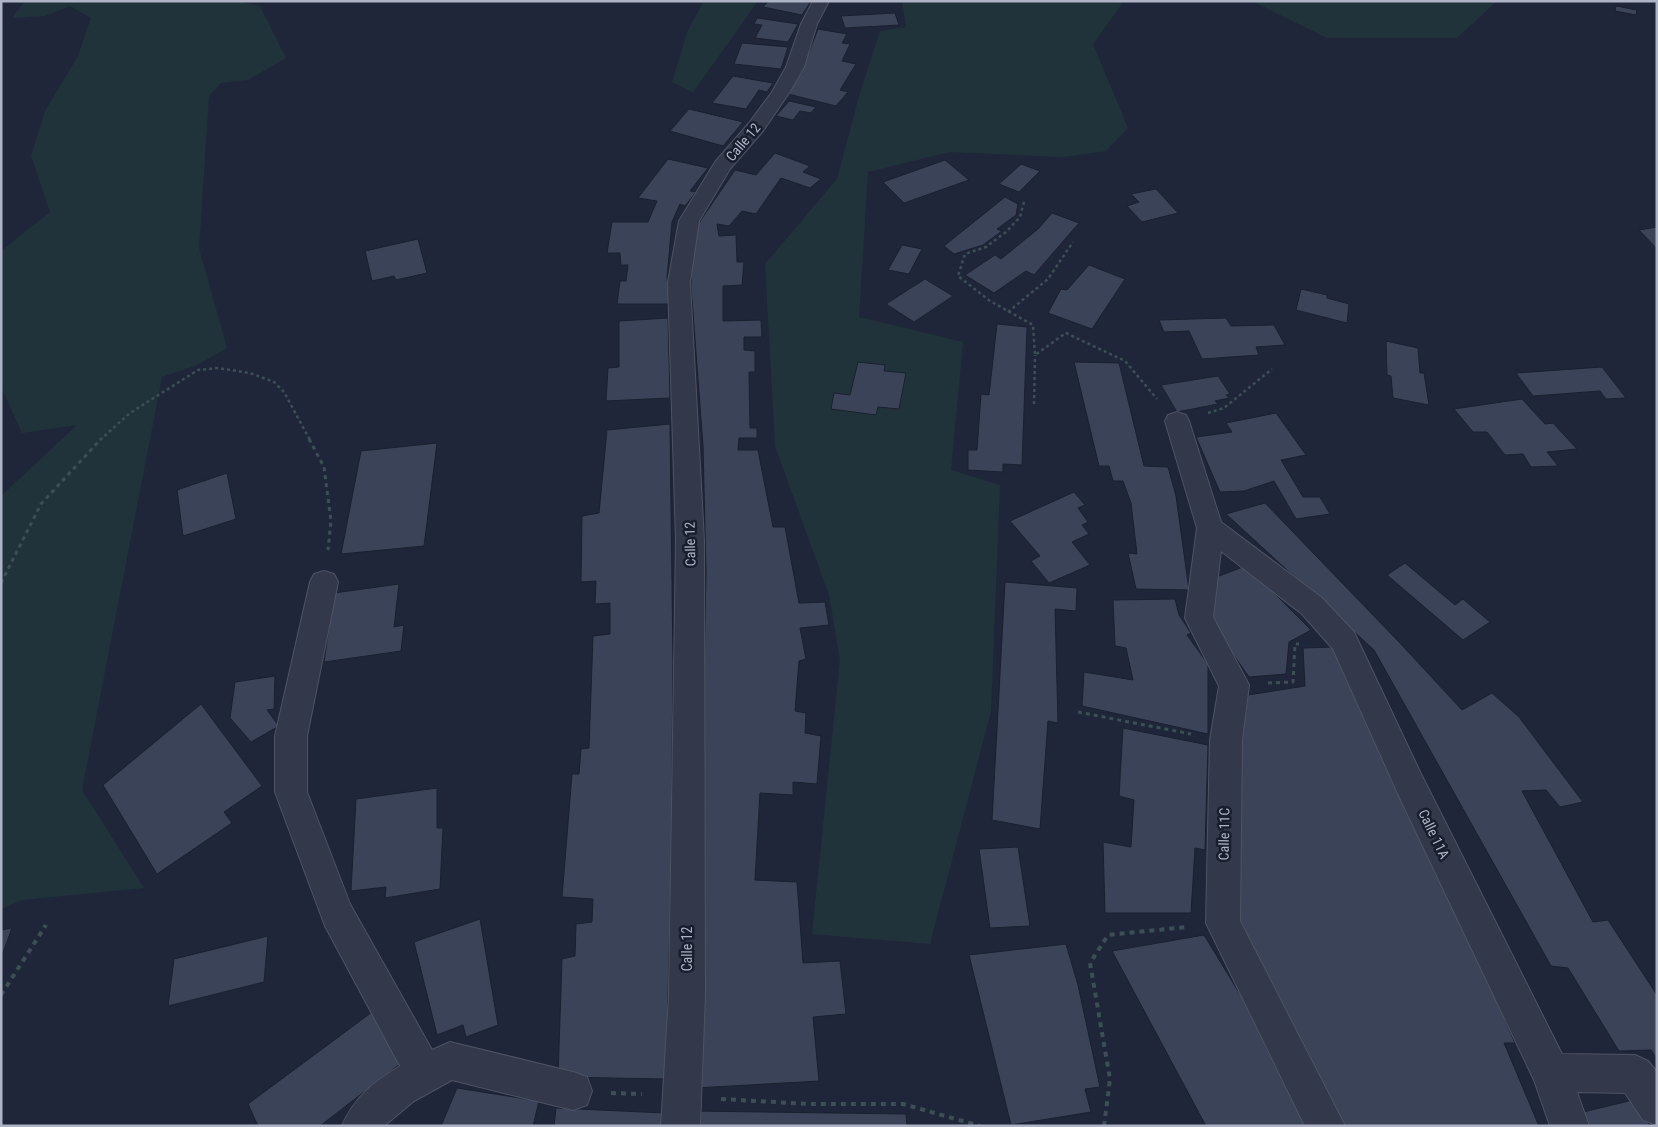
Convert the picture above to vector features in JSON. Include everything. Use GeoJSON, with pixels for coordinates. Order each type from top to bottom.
{"type":"FeatureCollection","features":[{"type":"Feature","properties":{"kind":"street","name":"Calle 12"},"geometry":{"type":"LineString","coordinates":[[680,1126],[687,995],[690,542],[679,282],[689,221],[722,166],[756,127],[780,93],[795,67],[809,24],[820,1]]}},
{"type":"Feature","properties":{"kind":"street"},"geometry":{"type":"LineString","coordinates":[[1177,421],[1210,528],[1199,618],[1234,685]]}},
{"type":"Feature","properties":{"kind":"street","name":"Calle 11A"},"geometry":{"type":"LineString","coordinates":[[1210,528],[1312,606],[1344,641],[1410,785],[1551,1073],[1570,1126]]}},
{"type":"Feature","properties":{"kind":"street"},"geometry":{"type":"LineString","coordinates":[[324,582],[291,736],[291,792],[337,914],[425,1074]]}},
{"type":"Feature","properties":{"kind":"street","name":"Calle 11C"},"geometry":{"type":"LineString","coordinates":[[1234,685],[1226,740],[1222,923],[1326,1126]]}},
{"type":"Feature","properties":{"kind":"street"},"geometry":{"type":"LineString","coordinates":[[361,1126],[365,1118],[400,1087],[450,1061],[573,1091]]}},
{"type":"Feature","properties":{"kind":"street"},"geometry":{"type":"LineString","coordinates":[[1551,1073],[1635,1074],[1657,1106]]}},
{"type":"Feature","properties":{"kind":"path"},"geometry":{"type":"LineString","coordinates":[[1024,202],[1020,217],[1006,232],[986,247],[965,254],[958,276],[990,301],[1033,325],[1035,355],[1034,404]]}},
{"type":"Feature","properties":{"kind":"path"},"geometry":{"type":"LineString","coordinates":[[1008,312],[1048,279],[1074,242]]}},
{"type":"Feature","properties":{"kind":"path"},"geometry":{"type":"LineString","coordinates":[[1035,355],[1066,333],[1125,361],[1177,421],[1224,408],[1272,369]]}},
{"type":"Feature","properties":{"kind":"path"},"geometry":{"type":"LineString","coordinates":[[1,583],[41,504],[98,442],[130,413],[198,370],[218,368],[250,373],[274,382],[284,392],[324,467],[331,521],[324,582]]}},
{"type":"Feature","properties":{"kind":"path"},"geometry":{"type":"LineString","coordinates":[[1234,685],[1293,682],[1295,644],[1344,641]]}},
{"type":"Feature","properties":{"kind":"path"},"geometry":{"type":"LineString","coordinates":[[1078,712],[1226,740]]}},
{"type":"Feature","properties":{"kind":"path"},"geometry":{"type":"LineString","coordinates":[[1104,1126],[1110,1079],[1090,962],[1108,935],[1222,923]]}},
{"type":"Feature","properties":{"kind":"path"},"geometry":{"type":"LineString","coordinates":[[1,995],[46,925]]}},
{"type":"Feature","properties":{"kind":"path"},"geometry":{"type":"LineString","coordinates":[[573,1091],[809,1104],[903,1104],[980,1126]]}},
{"type":"Feature","properties":{"kind":"shaded area"},"geometry":{"type":"Polygon","coordinates":[[[25,1],[237,1],[260,6],[286,58],[248,80],[221,83],[209,96],[199,248],[227,348],[197,365],[162,377],[82,790],[144,888],[22,900],[1,909],[1,496],[77,425],[22,433],[1,387],[1,251],[50,212],[31,156],[45,111],[78,56],[91,18],[70,6],[45,16],[12,18],[25,1]]]}},
{"type":"Feature","properties":{"kind":"shaded area"},"geometry":{"type":"Polygon","coordinates":[[[704,1],[758,1],[693,92],[672,82],[688,30],[704,1]]]}},
{"type":"Feature","properties":{"kind":"shaded area"},"geometry":{"type":"Polygon","coordinates":[[[902,1],[1124,1],[1093,44],[1128,128],[1106,151],[1063,157],[950,152],[868,172],[859,317],[963,342],[951,470],[1000,485],[991,711],[930,944],[812,934],[840,660],[829,595],[775,446],[765,264],[837,179],[860,93],[880,31],[906,27],[902,1]]]}},
{"type":"Feature","properties":{"kind":"shaded area"},"geometry":{"type":"Polygon","coordinates":[[[1252,1],[1497,1],[1457,38],[1327,38],[1252,1]]]}},
{"type":"Feature","properties":{"kind":"building"},"geometry":{"type":"Polygon","coordinates":[[[769,1],[811,1],[802,15],[763,7],[769,1]]]}},
{"type":"Feature","properties":{"kind":"building"},"geometry":{"type":"Polygon","coordinates":[[[1616,6],[1637,10],[1636,15],[1615,11],[1616,6]]]}},
{"type":"Feature","properties":{"kind":"building"},"geometry":{"type":"Polygon","coordinates":[[[895,13],[899,25],[845,28],[841,16],[895,13]]]}},
{"type":"Feature","properties":{"kind":"building"},"geometry":{"type":"Polygon","coordinates":[[[757,18],[798,24],[788,42],[755,38],[762,25],[754,24],[757,18]]]}},
{"type":"Feature","properties":{"kind":"building"},"geometry":{"type":"Polygon","coordinates":[[[818,29],[847,34],[842,43],[850,44],[842,61],[856,64],[840,90],[848,92],[836,106],[788,94],[801,73],[818,29]]]}},
{"type":"Feature","properties":{"kind":"building"},"geometry":{"type":"Polygon","coordinates":[[[742,43],[788,47],[781,69],[734,64],[742,43]]]}},
{"type":"Feature","properties":{"kind":"building"},"geometry":{"type":"Polygon","coordinates":[[[733,76],[773,83],[767,92],[759,90],[746,109],[712,103],[733,76]]]}},
{"type":"Feature","properties":{"kind":"building"},"geometry":{"type":"Polygon","coordinates":[[[789,101],[816,107],[811,113],[800,111],[793,120],[776,116],[789,101]]]}},
{"type":"Feature","properties":{"kind":"building"},"geometry":{"type":"Polygon","coordinates":[[[689,109],[743,122],[723,146],[670,131],[689,109]]]}},
{"type":"Feature","properties":{"kind":"building"},"geometry":{"type":"Polygon","coordinates":[[[775,153],[810,166],[803,172],[821,179],[810,188],[781,178],[756,214],[742,211],[729,226],[717,224],[719,236],[736,235],[737,262],[744,262],[742,285],[723,286],[723,321],[761,320],[762,337],[744,337],[744,350],[755,351],[755,372],[749,372],[750,428],[757,428],[757,438],[739,438],[738,450],[758,450],[773,527],[785,527],[799,603],[825,602],[829,625],[800,628],[806,659],[799,661],[795,711],[806,713],[805,733],[821,736],[817,784],[793,782],[793,795],[760,793],[755,880],[797,882],[803,963],[840,961],[846,1014],[813,1017],[819,1081],[696,1088],[706,572],[703,446],[691,286],[692,233],[735,170],[756,175],[775,153]]]}},
{"type":"Feature","properties":{"kind":"building"},"geometry":{"type":"Polygon","coordinates":[[[668,159],[708,168],[690,191],[696,192],[685,206],[680,204],[672,222],[667,278],[670,304],[617,304],[620,281],[626,281],[628,265],[621,265],[620,253],[607,253],[612,222],[648,222],[657,201],[638,198],[668,159]]]}},
{"type":"Feature","properties":{"kind":"building"},"geometry":{"type":"Polygon","coordinates":[[[945,160],[969,180],[904,203],[883,182],[945,160]]]}},
{"type":"Feature","properties":{"kind":"building"},"geometry":{"type":"Polygon","coordinates":[[[1021,164],[1040,171],[1019,192],[999,184],[1021,164]]]}},
{"type":"Feature","properties":{"kind":"building"},"geometry":{"type":"Polygon","coordinates":[[[1156,189],[1178,213],[1142,222],[1127,206],[1139,202],[1131,194],[1156,189]]]}},
{"type":"Feature","properties":{"kind":"building"},"geometry":{"type":"Polygon","coordinates":[[[1005,197],[1018,204],[1016,215],[997,229],[1002,231],[983,245],[954,254],[944,246],[1005,197]]]}},
{"type":"Feature","properties":{"kind":"building"},"geometry":{"type":"Polygon","coordinates":[[[1052,213],[1079,223],[1034,275],[1026,271],[994,293],[965,275],[995,255],[1001,259],[1038,229],[1052,213]]]}},
{"type":"Feature","properties":{"kind":"building"},"geometry":{"type":"Polygon","coordinates":[[[1657,227],[1657,249],[1639,230],[1657,227]]]}},
{"type":"Feature","properties":{"kind":"building"},"geometry":{"type":"Polygon","coordinates":[[[418,239],[427,273],[396,280],[394,276],[372,281],[365,251],[418,239]]]}},
{"type":"Feature","properties":{"kind":"building"},"geometry":{"type":"Polygon","coordinates":[[[902,245],[922,249],[909,274],[888,270],[902,245]]]}},
{"type":"Feature","properties":{"kind":"building"},"geometry":{"type":"Polygon","coordinates":[[[1089,265],[1125,279],[1092,329],[1048,313],[1061,289],[1067,290],[1089,265]]]}},
{"type":"Feature","properties":{"kind":"building"},"geometry":{"type":"Polygon","coordinates":[[[925,279],[953,296],[914,322],[886,304],[925,279]]]}},
{"type":"Feature","properties":{"kind":"building"},"geometry":{"type":"Polygon","coordinates":[[[1301,289],[1327,295],[1327,298],[1349,304],[1347,323],[1296,310],[1301,289]]]}},
{"type":"Feature","properties":{"kind":"building"},"geometry":{"type":"Polygon","coordinates":[[[668,318],[670,398],[606,401],[608,368],[619,367],[619,321],[668,318]]]}},
{"type":"Feature","properties":{"kind":"building"},"geometry":{"type":"Polygon","coordinates":[[[1226,318],[1231,326],[1274,325],[1285,345],[1256,347],[1259,355],[1202,359],[1189,331],[1164,332],[1159,320],[1226,318]]]}},
{"type":"Feature","properties":{"kind":"building"},"geometry":{"type":"Polygon","coordinates":[[[997,324],[1027,327],[1022,465],[1003,464],[1003,472],[968,470],[968,450],[977,450],[981,394],[989,395],[997,324]]]}},
{"type":"Feature","properties":{"kind":"building"},"geometry":{"type":"Polygon","coordinates":[[[1386,341],[1418,348],[1420,373],[1424,373],[1429,405],[1393,398],[1391,376],[1387,375],[1386,341]]]}},
{"type":"Feature","properties":{"kind":"building"},"geometry":{"type":"Polygon","coordinates":[[[858,362],[885,365],[884,371],[906,373],[899,409],[878,407],[876,415],[831,409],[834,393],[850,395],[858,362]]]}},
{"type":"Feature","properties":{"kind":"building"},"geometry":{"type":"Polygon","coordinates":[[[1074,362],[1119,363],[1144,466],[1168,467],[1176,496],[1189,590],[1136,589],[1128,553],[1137,554],[1131,503],[1123,481],[1113,481],[1109,466],[1099,466],[1074,362]]]}},
{"type":"Feature","properties":{"kind":"building"},"geometry":{"type":"Polygon","coordinates":[[[1602,367],[1626,398],[1606,399],[1600,391],[1533,396],[1516,373],[1602,367]]]}},
{"type":"Feature","properties":{"kind":"building"},"geometry":{"type":"Polygon","coordinates":[[[1218,376],[1230,394],[1226,395],[1229,398],[1215,401],[1218,404],[1177,412],[1161,385],[1218,376]]]}},
{"type":"Feature","properties":{"kind":"building"},"geometry":{"type":"Polygon","coordinates":[[[1522,399],[1545,424],[1553,423],[1577,449],[1547,452],[1558,466],[1531,467],[1523,454],[1505,455],[1487,432],[1473,432],[1454,409],[1522,399]]]}},
{"type":"Feature","properties":{"kind":"building"},"geometry":{"type":"Polygon","coordinates":[[[1276,413],[1306,455],[1281,460],[1303,497],[1320,497],[1330,514],[1296,519],[1274,481],[1244,491],[1220,492],[1196,437],[1232,432],[1226,423],[1276,413]]]}},
{"type":"Feature","properties":{"kind":"building"},"geometry":{"type":"Polygon","coordinates":[[[670,424],[673,662],[671,871],[666,1079],[558,1077],[562,959],[575,956],[576,924],[592,922],[593,899],[562,897],[572,774],[579,774],[581,749],[589,748],[593,636],[610,634],[610,603],[595,604],[596,581],[581,582],[582,516],[599,513],[607,430],[670,424]]]}},
{"type":"Feature","properties":{"kind":"building"},"geometry":{"type":"Polygon","coordinates":[[[437,443],[424,546],[341,554],[361,451],[437,443]]]}},
{"type":"Feature","properties":{"kind":"building"},"geometry":{"type":"Polygon","coordinates":[[[227,473],[236,519],[183,536],[177,490],[227,473]]]}},
{"type":"Feature","properties":{"kind":"building"},"geometry":{"type":"Polygon","coordinates":[[[1074,492],[1085,505],[1078,508],[1088,522],[1082,525],[1089,534],[1072,542],[1090,565],[1049,583],[1031,561],[1040,556],[1010,521],[1074,492]]]}},
{"type":"Feature","properties":{"kind":"building"},"geometry":{"type":"Polygon","coordinates":[[[1265,503],[1462,710],[1492,693],[1519,717],[1583,802],[1560,807],[1546,790],[1522,791],[1593,922],[1608,920],[1657,995],[1657,1059],[1651,1050],[1619,1051],[1568,968],[1551,966],[1374,650],[1226,514],[1265,503]]]}},
{"type":"Feature","properties":{"kind":"building"},"geometry":{"type":"Polygon","coordinates":[[[1405,563],[1455,605],[1463,599],[1490,622],[1463,640],[1387,575],[1405,563]]]}},
{"type":"Feature","properties":{"kind":"building"},"geometry":{"type":"Polygon","coordinates":[[[1243,567],[1271,590],[1311,630],[1289,642],[1286,674],[1249,677],[1208,618],[1211,579],[1243,567]]]}},
{"type":"Feature","properties":{"kind":"building"},"geometry":{"type":"Polygon","coordinates":[[[1005,582],[1077,588],[1076,611],[1055,609],[1058,723],[1048,721],[1040,829],[992,820],[1005,582]]]}},
{"type":"Feature","properties":{"kind":"building"},"geometry":{"type":"Polygon","coordinates":[[[399,584],[394,627],[404,625],[401,651],[324,662],[334,593],[399,584]]]}},
{"type":"Feature","properties":{"kind":"building"},"geometry":{"type":"Polygon","coordinates":[[[1175,599],[1179,615],[1191,633],[1187,635],[1208,664],[1208,734],[1082,706],[1084,672],[1133,680],[1126,648],[1115,646],[1113,600],[1175,599]]]}},
{"type":"Feature","properties":{"kind":"building"},"geometry":{"type":"Polygon","coordinates":[[[1335,647],[1430,847],[1515,1043],[1504,1043],[1539,1126],[1344,1126],[1239,922],[1238,768],[1248,695],[1305,686],[1303,648],[1335,647]]]}},
{"type":"Feature","properties":{"kind":"building"},"geometry":{"type":"Polygon","coordinates":[[[275,676],[274,709],[267,710],[279,726],[251,742],[230,718],[235,682],[275,676]]]}},
{"type":"Feature","properties":{"kind":"building"},"geometry":{"type":"Polygon","coordinates":[[[201,704],[262,786],[224,812],[232,823],[157,874],[103,785],[201,704]]]}},
{"type":"Feature","properties":{"kind":"building"},"geometry":{"type":"Polygon","coordinates":[[[1123,728],[1208,745],[1205,850],[1195,848],[1191,913],[1105,913],[1103,842],[1131,847],[1134,800],[1119,796],[1123,728]]]}},
{"type":"Feature","properties":{"kind":"building"},"geometry":{"type":"Polygon","coordinates":[[[437,788],[437,828],[443,828],[440,889],[385,898],[386,887],[351,891],[356,799],[437,788]]]}},
{"type":"Feature","properties":{"kind":"building"},"geometry":{"type":"Polygon","coordinates":[[[1018,847],[1030,926],[990,928],[979,849],[1018,847]]]}},
{"type":"Feature","properties":{"kind":"building"},"geometry":{"type":"Polygon","coordinates":[[[480,919],[498,1025],[466,1037],[463,1025],[437,1035],[414,942],[480,919]]]}},
{"type":"Feature","properties":{"kind":"building"},"geometry":{"type":"Polygon","coordinates":[[[12,928],[1,958],[1,930],[12,928]]]}},
{"type":"Feature","properties":{"kind":"building"},"geometry":{"type":"Polygon","coordinates":[[[1204,935],[1279,1058],[1272,1059],[1308,1126],[1206,1126],[1112,951],[1204,935]]]}},
{"type":"Feature","properties":{"kind":"building"},"geometry":{"type":"Polygon","coordinates":[[[268,936],[264,982],[168,1006],[174,959],[268,936]]]}},
{"type":"Feature","properties":{"kind":"building"},"geometry":{"type":"Polygon","coordinates":[[[1066,944],[1078,985],[1100,1087],[1085,1089],[1091,1112],[1011,1125],[969,955],[1066,944]]]}},
{"type":"Feature","properties":{"kind":"building"},"geometry":{"type":"Polygon","coordinates":[[[372,1012],[400,1064],[320,1126],[258,1126],[248,1104],[372,1012]]]}},
{"type":"Feature","properties":{"kind":"building"},"geometry":{"type":"Polygon","coordinates":[[[457,1088],[539,1101],[533,1126],[441,1126],[457,1088]]]}},
{"type":"Feature","properties":{"kind":"building"},"geometry":{"type":"Polygon","coordinates":[[[1633,1100],[1650,1126],[1585,1126],[1579,1113],[1633,1100]]]}},
{"type":"Feature","properties":{"kind":"building"},"geometry":{"type":"Polygon","coordinates":[[[556,1108],[665,1113],[664,1126],[554,1126],[556,1108]]]}},
{"type":"Feature","properties":{"kind":"building"},"geometry":{"type":"Polygon","coordinates":[[[693,1111],[906,1114],[907,1126],[693,1126],[693,1111]]]}}]}
